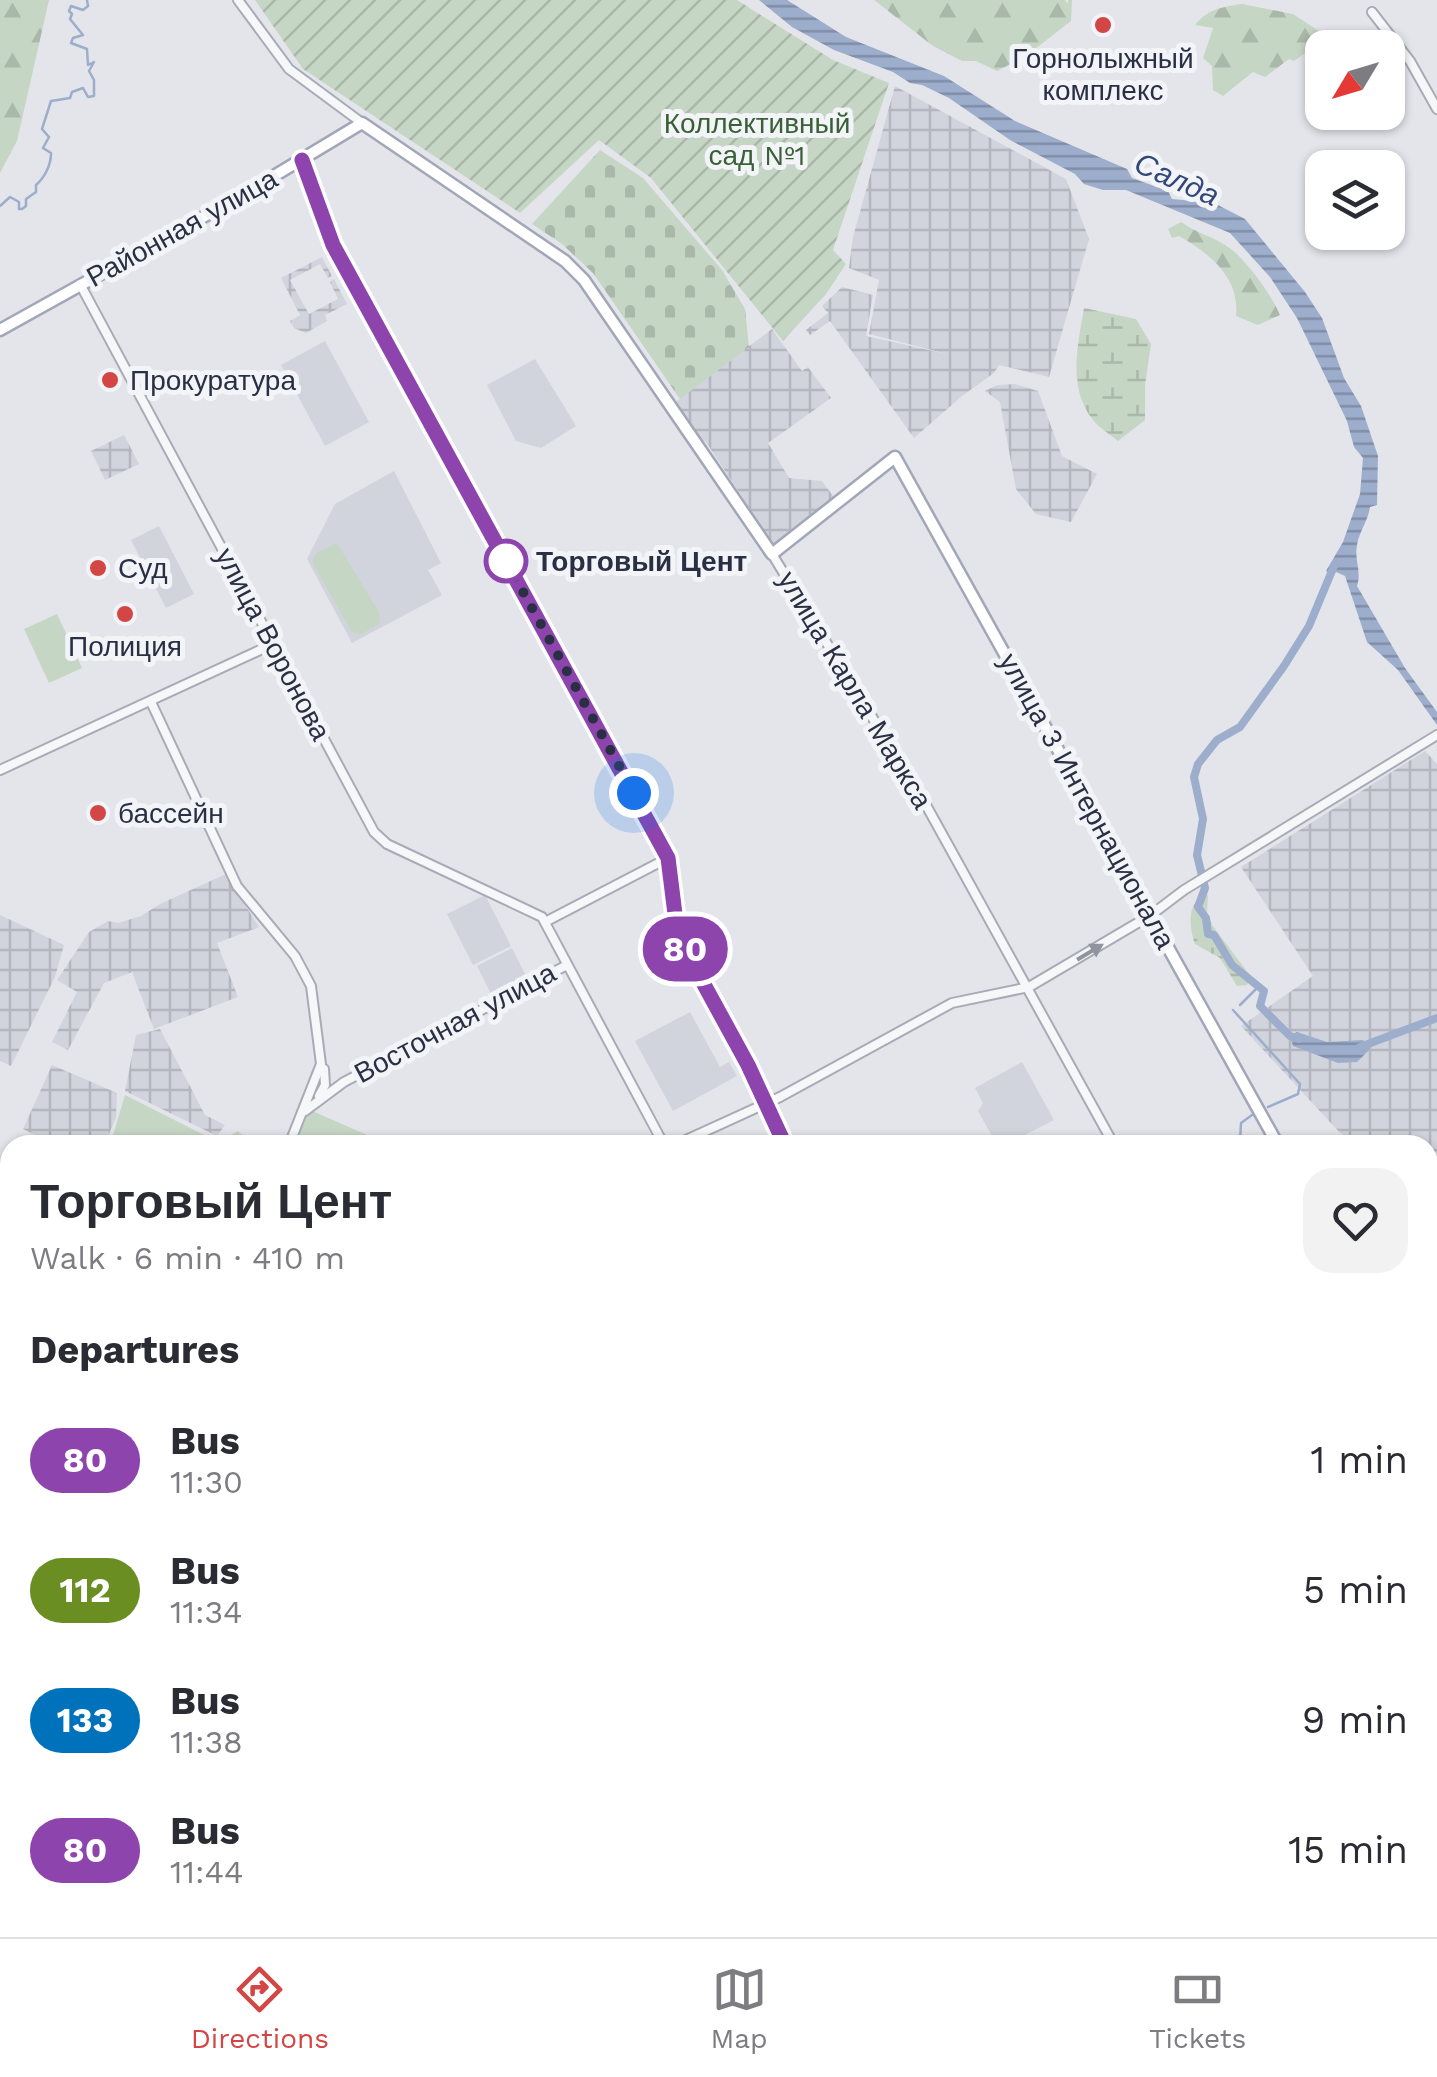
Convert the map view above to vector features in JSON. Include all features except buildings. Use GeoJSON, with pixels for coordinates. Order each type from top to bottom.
{"type":"FeatureCollection","features":[{"type":"Feature","properties":{"kind":"main road","name":"Районная улица"},"geometry":{"type":"LineString","coordinates":[[0,330],[362,123]]}},
{"type":"Feature","properties":{"kind":"main road","name":"улица Карла Маркса"},"geometry":{"type":"LineString","coordinates":[[362,123],[565,261],[584,280],[772,554]]}},
{"type":"Feature","properties":{"kind":"main road","name":"улица 3 Интернационала"},"geometry":{"type":"LineString","coordinates":[[772,554],[895,456],[1272,1135]]}},
{"type":"Feature","properties":{"kind":"street"},"geometry":{"type":"LineString","coordinates":[[238,0],[289,69],[362,123]]}},
{"type":"Feature","properties":{"kind":"street"},"geometry":{"type":"LineString","coordinates":[[1372,12],[1410,61],[1437,109]]}},
{"type":"Feature","properties":{"kind":"street"},"geometry":{"type":"LineString","coordinates":[[302,160],[333,245],[668,858],[677,930],[683,946],[748,1065],[780,1135]]}},
{"type":"Feature","properties":{"kind":"street","name":"улица Воронова"},"geometry":{"type":"LineString","coordinates":[[80,284],[378,838],[536,913],[545,922]]}},
{"type":"Feature","properties":{"kind":"street","name":"улица Карла Маркса"},"geometry":{"type":"LineString","coordinates":[[772,554],[874,716],[1109,1135]]}},
{"type":"Feature","properties":{"kind":"street"},"geometry":{"type":"LineString","coordinates":[[0,770],[273,644]]}},
{"type":"Feature","properties":{"kind":"street","name":"Восточная улица"},"geometry":{"type":"LineString","coordinates":[[151,702],[238,886],[296,956],[311,986],[321,1082],[293,1135]]}},
{"type":"Feature","properties":{"kind":"street"},"geometry":{"type":"LineString","coordinates":[[697,1135],[764,1104],[952,1003],[1028,987],[1151,915],[1184,890],[1436,736]]}},
{"type":"Feature","properties":{"kind":"street"},"geometry":{"type":"LineString","coordinates":[[659,1135],[545,922],[668,858]]}},
{"type":"Feature","properties":{"kind":"street","name":"Восточная улица"},"geometry":{"type":"LineString","coordinates":[[311,1099],[567,965]]}},
{"type":"Feature","properties":{"kind":"street"},"geometry":{"type":"LineString","coordinates":[[322,1066],[339,1084]]}},
{"type":"Feature","properties":{"kind":"street"},"geometry":{"type":"LineString","coordinates":[[311,1099],[321,1082],[339,1084]]}},
{"type":"Feature","properties":{"kind":"shaded area"},"geometry":{"type":"Polygon","coordinates":[[[895,86],[1066,179],[1089,239],[1049,377],[999,365],[914,438],[830,321],[810,335],[806,330],[828,313],[822,306],[842,287],[873,295],[866,336],[951,355],[869,334],[879,280],[849,268],[853,237],[895,86]]]}},
{"type":"Feature","properties":{"kind":"shaded area"},"geometry":{"type":"Polygon","coordinates":[[[322,257],[332,276],[328,278],[320,264],[290,280],[309,314],[338,299],[330,282],[334,279],[347,304],[325,315],[327,321],[306,333],[294,328],[290,321],[300,315],[281,278],[322,257]]]}},
{"type":"Feature","properties":{"kind":"shaded area"},"geometry":{"type":"Polygon","coordinates":[[[772,329],[802,371],[808,367],[831,398],[768,443],[789,478],[822,481],[836,500],[775,547],[706,442],[697,439],[673,404],[772,329]]]}},
{"type":"Feature","properties":{"kind":"shaded area"},"geometry":{"type":"Polygon","coordinates":[[[325,341],[369,422],[325,446],[281,365],[325,341]]]}},
{"type":"Feature","properties":{"kind":"shaded area"},"geometry":{"type":"Polygon","coordinates":[[[535,359],[576,426],[541,448],[516,441],[487,385],[535,359]]]}},
{"type":"Feature","properties":{"kind":"shaded area"},"geometry":{"type":"Polygon","coordinates":[[[1015,384],[1038,391],[1062,456],[1097,474],[1071,522],[1036,514],[1016,489],[1000,402],[985,391],[997,385],[1015,384]]]}},
{"type":"Feature","properties":{"kind":"shaded area"},"geometry":{"type":"Polygon","coordinates":[[[124,435],[139,464],[105,480],[91,451],[124,435]]]}},
{"type":"Feature","properties":{"kind":"shaded area"},"geometry":{"type":"Polygon","coordinates":[[[394,471],[441,563],[428,570],[442,595],[352,643],[307,559],[335,504],[394,471]]]}},
{"type":"Feature","properties":{"kind":"shaded area"},"geometry":{"type":"Polygon","coordinates":[[[159,526],[194,594],[166,608],[131,540],[159,526]]]}},
{"type":"Feature","properties":{"kind":"shaded area"},"geometry":{"type":"Polygon","coordinates":[[[1425,751],[1437,764],[1437,1135],[1341,1134],[1241,1026],[1313,976],[1241,867],[1425,751]]]}},
{"type":"Feature","properties":{"kind":"shaded area"},"geometry":{"type":"Polygon","coordinates":[[[226,874],[259,927],[217,943],[238,997],[154,1029],[132,972],[104,983],[68,1050],[52,1042],[77,992],[57,980],[89,932],[108,921],[118,923],[141,916],[226,874]]]}},
{"type":"Feature","properties":{"kind":"shaded area"},"geometry":{"type":"Polygon","coordinates":[[[485,895],[511,946],[473,965],[447,914],[485,895]]]}},
{"type":"Feature","properties":{"kind":"shaded area"},"geometry":{"type":"Polygon","coordinates":[[[0,915],[64,945],[55,977],[11,1066],[0,1061],[0,915]]]}},
{"type":"Feature","properties":{"kind":"shaded area"},"geometry":{"type":"Polygon","coordinates":[[[512,948],[528,980],[493,998],[477,966],[512,948]]]}},
{"type":"Feature","properties":{"kind":"shaded area"},"geometry":{"type":"Polygon","coordinates":[[[690,1012],[720,1067],[729,1062],[737,1076],[673,1111],[635,1041],[690,1012]]]}},
{"type":"Feature","properties":{"kind":"shaded area"},"geometry":{"type":"Polygon","coordinates":[[[160,1029],[205,1115],[225,1125],[218,1135],[125,1091],[136,1035],[160,1029]]]}},
{"type":"Feature","properties":{"kind":"shaded area"},"geometry":{"type":"Polygon","coordinates":[[[1022,1062],[1054,1120],[1025,1135],[991,1135],[978,1111],[983,1103],[975,1088],[1022,1062]]]}},
{"type":"Feature","properties":{"kind":"shaded area"},"geometry":{"type":"Polygon","coordinates":[[[52,1065],[117,1093],[116,1118],[108,1135],[35,1135],[23,1129],[52,1065]]]}},
{"type":"Feature","properties":{"kind":"green space"},"geometry":{"type":"Polygon","coordinates":[[[0,0],[49,0],[17,141],[0,173],[0,0]]]}},
{"type":"Feature","properties":{"kind":"green space","name":"Коллективный сад №1"},"geometry":{"type":"Polygon","coordinates":[[[255,0],[737,0],[833,60],[889,83],[833,250],[846,264],[826,294],[783,341],[651,178],[599,140],[520,213],[303,69],[255,0]]]}},
{"type":"Feature","properties":{"kind":"green space"},"geometry":{"type":"Polygon","coordinates":[[[874,0],[1065,0],[1068,4],[1072,0],[1071,21],[1026,56],[997,71],[976,61],[962,61],[933,46],[874,0]]]}},
{"type":"Feature","properties":{"kind":"green space"},"geometry":{"type":"Polygon","coordinates":[[[1242,4],[1293,14],[1317,30],[1305,30],[1305,53],[1294,61],[1289,59],[1265,77],[1253,72],[1223,96],[1213,90],[1212,66],[1203,58],[1213,28],[1195,25],[1210,12],[1242,4]]]}},
{"type":"Feature","properties":{"kind":"green space"},"geometry":{"type":"Polygon","coordinates":[[[600,150],[643,178],[722,270],[745,309],[749,347],[680,399],[593,273],[562,244],[532,224],[600,150]]]}},
{"type":"Feature","properties":{"kind":"green space"},"geometry":{"type":"Polygon","coordinates":[[[1181,222],[1238,255],[1280,315],[1258,325],[1236,316],[1233,289],[1220,268],[1179,236],[1172,238],[1168,229],[1181,222]]]}},
{"type":"Feature","properties":{"kind":"green space"},"geometry":{"type":"Polygon","coordinates":[[[1084,308],[1136,319],[1151,344],[1145,420],[1118,441],[1093,420],[1080,394],[1076,366],[1084,308]]]}},
{"type":"Feature","properties":{"kind":"green space"},"geometry":{"type":"Polygon","coordinates":[[[337,543],[380,614],[379,624],[360,635],[351,631],[314,565],[313,558],[318,552],[337,543]]]}},
{"type":"Feature","properties":{"kind":"green space"},"geometry":{"type":"Polygon","coordinates":[[[57,614],[82,668],[49,683],[24,629],[57,614]]]}},
{"type":"Feature","properties":{"kind":"green space"},"geometry":{"type":"Polygon","coordinates":[[[1208,895],[1207,912],[1212,925],[1252,978],[1247,985],[1237,986],[1220,958],[1195,944],[1191,930],[1193,908],[1208,895]]]}},
{"type":"Feature","properties":{"kind":"green space"},"geometry":{"type":"Polygon","coordinates":[[[125,1095],[204,1135],[113,1135],[125,1095]]]}},
{"type":"Feature","properties":{"kind":"green space"},"geometry":{"type":"Polygon","coordinates":[[[310,1110],[367,1135],[299,1135],[310,1110]]]}},
{"type":"Feature","properties":{"kind":"water"},"geometry":{"type":"Polygon","coordinates":[[[759,0],[787,0],[846,37],[944,76],[1015,121],[1127,169],[1132,178],[1168,191],[1172,199],[1214,203],[1245,219],[1322,318],[1344,378],[1361,406],[1378,456],[1377,505],[1370,507],[1358,540],[1357,586],[1405,668],[1437,712],[1437,725],[1398,670],[1367,642],[1345,576],[1336,572],[1331,576],[1326,571],[1343,542],[1360,494],[1363,458],[1354,447],[1347,421],[1297,318],[1270,277],[1230,233],[1126,190],[1103,190],[1084,184],[1075,174],[1010,140],[949,98],[834,50],[792,27],[759,0]]]}},
{"type":"Feature","properties":{"kind":"water"},"geometry":{"type":"Polygon","coordinates":[[[1297,1032],[1327,1042],[1363,1040],[1370,1049],[1357,1062],[1338,1063],[1293,1046],[1290,1036],[1297,1032]]]}},
{"type":"Feature","properties":{"kind":"waterway"},"geometry":{"type":"LineString","coordinates":[[0,206],[10,197],[19,202],[19,209],[26,206],[26,199],[36,192],[36,185],[47,170],[51,153],[43,148],[49,137],[42,129],[51,101],[70,98],[72,92],[83,88],[88,97],[94,96],[94,80],[89,71],[94,62],[88,65],[87,49],[71,43],[73,38],[83,35],[70,19],[69,11],[71,6],[83,10],[88,6],[87,0]]}},
{"type":"Feature","properties":{"kind":"waterway","name":"Салда"},"geometry":{"type":"LineString","coordinates":[[1299,1039],[1290,1036],[1260,1006],[1264,991],[1232,965],[1214,935],[1208,934],[1206,918],[1198,907],[1205,888],[1197,855],[1203,819],[1194,777],[1198,764],[1217,740],[1240,727],[1284,666],[1309,626],[1334,566]]}},
{"type":"Feature","properties":{"kind":"waterway"},"geometry":{"type":"LineString","coordinates":[[1240,1005],[1258,987]]}},
{"type":"Feature","properties":{"kind":"waterway"},"geometry":{"type":"LineString","coordinates":[[1233,1010],[1300,1084],[1298,1094],[1268,1107]]}},
{"type":"Feature","properties":{"kind":"waterway","name":"Салда"},"geometry":{"type":"LineString","coordinates":[[1360,1047],[1437,1018]]}},
{"type":"Feature","properties":{"kind":"waterway"},"geometry":{"type":"LineString","coordinates":[[1240,1135],[1241,1123],[1252,1115]]}},
{"type":"Feature","properties":{"kind":"bus line","name":"80"},"geometry":{"type":"LineString","coordinates":[[302,160],[333,245],[668,858],[677,930],[683,946],[748,1065],[780,1135]]}},
{"type":"Feature","properties":{"kind":"place","name":"Горнолыжный комплекс"},"geometry":{"type":"Point","coordinates":[1103,25]}},
{"type":"Feature","properties":{"kind":"place","name":"Прокуратура"},"geometry":{"type":"Point","coordinates":[110,380]}},
{"type":"Feature","properties":{"kind":"place","name":"Торговый Цент"},"geometry":{"type":"Point","coordinates":[506,561]}},
{"type":"Feature","properties":{"kind":"place","name":"Суд"},"geometry":{"type":"Point","coordinates":[98,568]}},
{"type":"Feature","properties":{"kind":"place","name":"Полиция"},"geometry":{"type":"Point","coordinates":[125,614]}},
{"type":"Feature","properties":{"kind":"place","name":"бассейн"},"geometry":{"type":"Point","coordinates":[98,813]}},
{"type":"Feature","properties":{"kind":"route"},"geometry":{"type":"LineString","coordinates":[[506,561],[634,793]]}}]}
